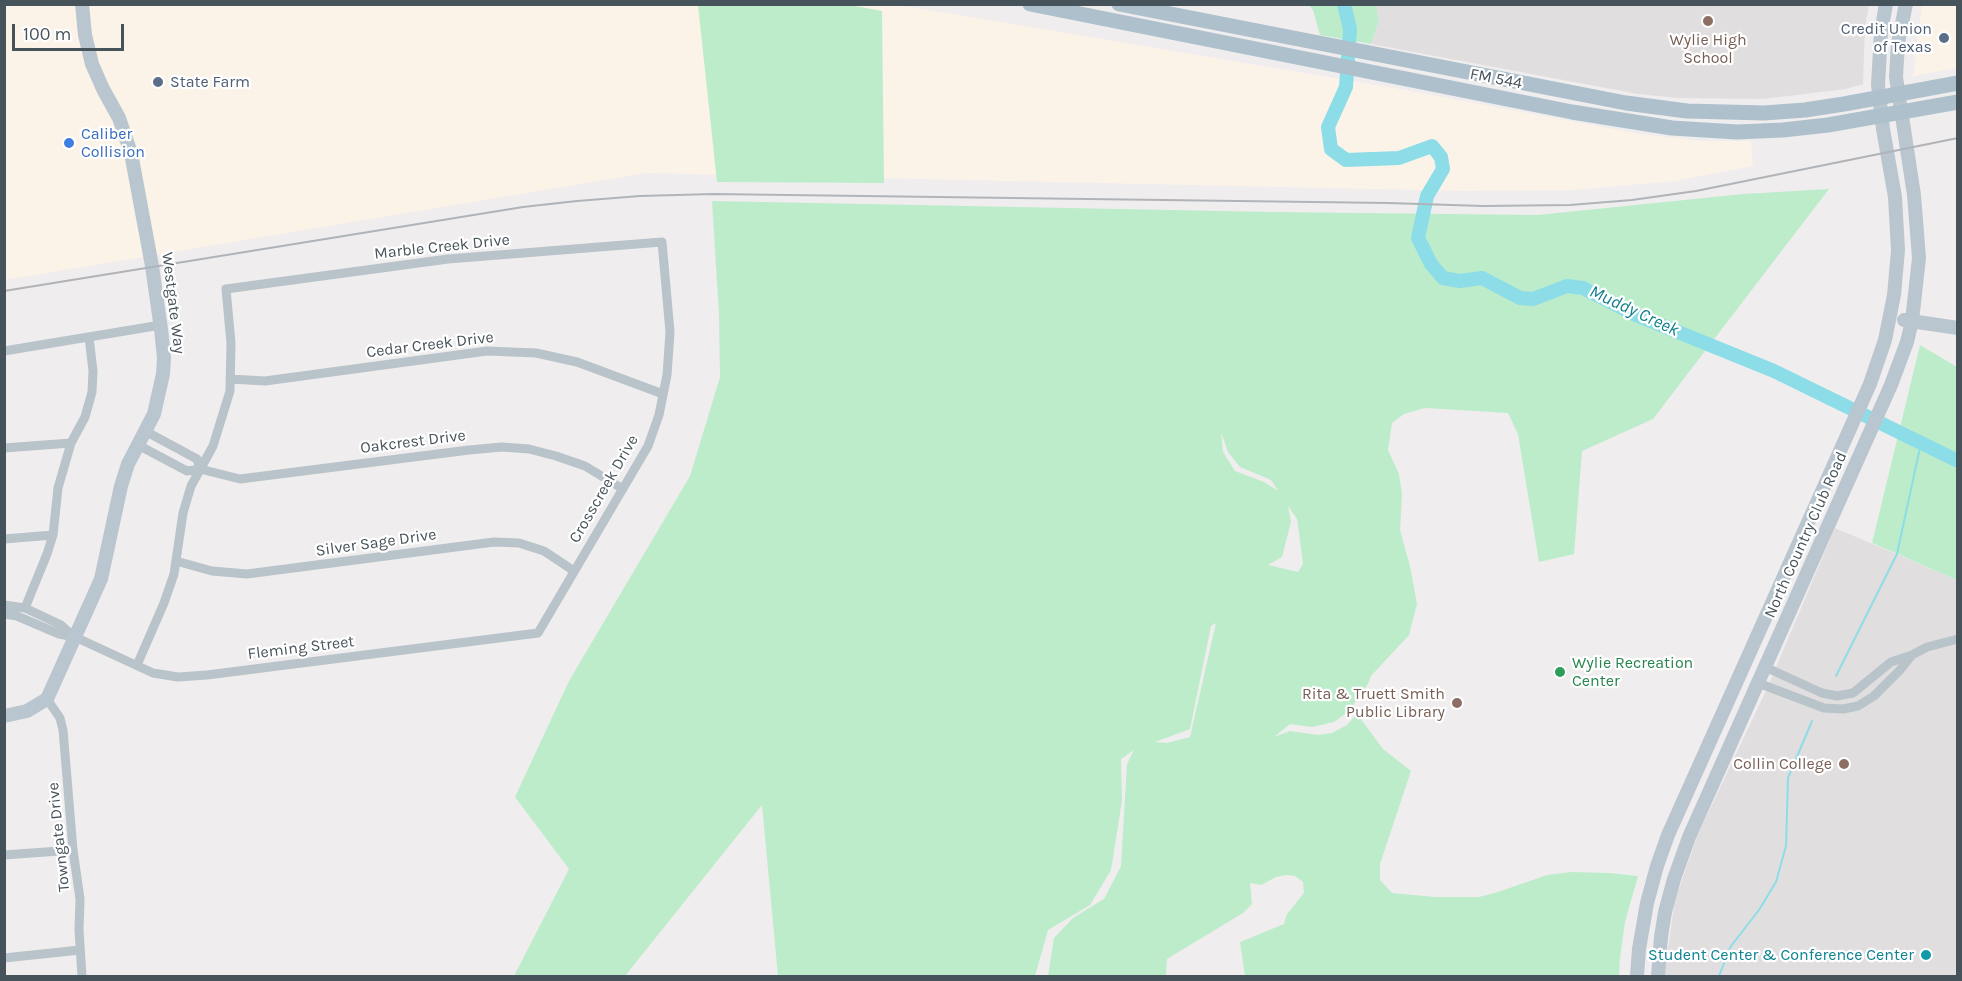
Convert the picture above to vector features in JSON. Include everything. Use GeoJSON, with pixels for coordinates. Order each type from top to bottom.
{"type":"FeatureCollection","features":[{"type":"Feature","properties":{"kind":"main road","name":"Westgate Way"},"geometry":{"type":"LineString","coordinates":[[47,699],[101,579],[121,486],[128,464],[153,414],[163,374],[164,358],[152,266],[131,153],[120,119],[92,64],[85,35],[82,4]]}},
{"type":"Feature","properties":{"kind":"main road","name":"FM 544"},"geometry":{"type":"LineString","coordinates":[[1030,4],[1572,112],[1660,127],[1737,132],[1783,130],[1828,125],[1958,102]]}},
{"type":"Feature","properties":{"kind":"main road","name":"FM 544"},"geometry":{"type":"LineString","coordinates":[[1119,4],[1626,103],[1708,112],[1764,113],[1805,110],[1958,83]]}},
{"type":"Feature","properties":{"kind":"main road","name":"North Country Club Road"},"geometry":{"type":"LineString","coordinates":[[1638,976],[1642,926],[1657,866],[1668,835],[1870,384],[1879,362],[1891,317],[1898,259],[1898,229],[1879,98],[1881,33],[1886,4]]}},
{"type":"Feature","properties":{"kind":"main road","name":"North Country Club Road"},"geometry":{"type":"LineString","coordinates":[[1658,976],[1665,912],[1689,837],[1886,396],[1912,321],[1918,277],[1918,238],[1914,195],[1896,76],[1897,55],[1906,4]]}},
{"type":"Feature","properties":{"kind":"main road"},"geometry":{"type":"LineString","coordinates":[[1572,112],[1576,93]]}},
{"type":"Feature","properties":{"kind":"main road"},"geometry":{"type":"LineString","coordinates":[[1891,317],[1958,328]]}},
{"type":"Feature","properties":{"kind":"main road"},"geometry":{"type":"LineString","coordinates":[[1744,663],[1765,667]]}},
{"type":"Feature","properties":{"kind":"main road"},"geometry":{"type":"LineString","coordinates":[[1744,663],[1758,683]]}},
{"type":"Feature","properties":{"kind":"main road"},"geometry":{"type":"LineString","coordinates":[[4,716],[27,711],[47,699]]}},
{"type":"Feature","properties":{"kind":"main road"},"geometry":{"type":"LineString","coordinates":[[1657,866],[1676,873]]}},
{"type":"Feature","properties":{"kind":"street","name":"Marble Creek Drive"},"geometry":{"type":"LineString","coordinates":[[230,379],[231,343],[226,289],[448,259],[662,242]]}},
{"type":"Feature","properties":{"kind":"street","name":"Crosscreek Drive"},"geometry":{"type":"LineString","coordinates":[[538,633],[648,446],[659,415],[667,375],[670,332],[662,242]]}},
{"type":"Feature","properties":{"kind":"street"},"geometry":{"type":"LineString","coordinates":[[4,351],[161,325]]}},
{"type":"Feature","properties":{"kind":"street"},"geometry":{"type":"LineString","coordinates":[[25,608],[53,535],[58,488],[71,443],[85,417],[92,392],[93,372],[89,337]]}},
{"type":"Feature","properties":{"kind":"street","name":"Cedar Creek Drive"},"geometry":{"type":"LineString","coordinates":[[230,379],[265,381],[487,351],[536,353],[577,362],[663,394]]}},
{"type":"Feature","properties":{"kind":"street"},"geometry":{"type":"LineString","coordinates":[[136,665],[164,603],[174,574],[183,513],[191,486],[213,446],[230,392],[230,379]]}},
{"type":"Feature","properties":{"kind":"street"},"geometry":{"type":"LineString","coordinates":[[145,431],[197,459],[200,469]]}},
{"type":"Feature","properties":{"kind":"street"},"geometry":{"type":"LineString","coordinates":[[4,448],[71,443]]}},
{"type":"Feature","properties":{"kind":"street","name":"Oakcrest Drive"},"geometry":{"type":"LineString","coordinates":[[138,445],[187,471],[200,469],[240,478],[469,450],[502,447],[529,449],[585,466],[623,489]]}},
{"type":"Feature","properties":{"kind":"street"},"geometry":{"type":"LineString","coordinates":[[4,539],[53,535]]}},
{"type":"Feature","properties":{"kind":"street","name":"Silver Sage Drive"},"geometry":{"type":"LineString","coordinates":[[176,561],[212,571],[247,574],[494,542],[519,543],[544,551],[574,571]]}},
{"type":"Feature","properties":{"kind":"street","name":"Fleming Street"},"geometry":{"type":"LineString","coordinates":[[4,605],[25,608],[62,625],[75,637]]}},
{"type":"Feature","properties":{"kind":"street","name":"Fleming Street"},"geometry":{"type":"LineString","coordinates":[[4,614],[17,616],[59,634],[75,637],[153,673],[178,677],[538,633]]}},
{"type":"Feature","properties":{"kind":"street"},"geometry":{"type":"LineString","coordinates":[[1765,667],[1822,693],[1837,696],[1853,693],[1891,662],[1927,647],[1958,639]]}},
{"type":"Feature","properties":{"kind":"street"},"geometry":{"type":"LineString","coordinates":[[1758,683],[1824,708],[1843,709],[1858,706],[1874,696],[1912,655]]}},
{"type":"Feature","properties":{"kind":"street","name":"Towngate Drive"},"geometry":{"type":"LineString","coordinates":[[47,699],[60,718],[63,730],[73,850],[80,898],[82,976]]}},
{"type":"Feature","properties":{"kind":"street"},"geometry":{"type":"LineString","coordinates":[[4,855],[73,850]]}},
{"type":"Feature","properties":{"kind":"street"},"geometry":{"type":"LineString","coordinates":[[4,958],[80,950]]}},
{"type":"Feature","properties":{"kind":"shaded area"},"geometry":{"type":"Polygon","coordinates":[[[5,5],[898,5],[1394,88],[1640,134],[1702,141],[1751,141],[1753,166],[1675,181],[1575,190],[1464,191],[646,173],[5,280],[5,5]]]}},
{"type":"Feature","properties":{"kind":"shaded area"},"geometry":{"type":"Polygon","coordinates":[[[1376,5],[1869,5],[1865,26],[1863,84],[1846,89],[1763,99],[1677,98],[1638,94],[1371,44],[1379,21],[1376,5]]]}},
{"type":"Feature","properties":{"kind":"shaded area"},"geometry":{"type":"Polygon","coordinates":[[[1922,5],[1957,5],[1957,68],[1913,76],[1922,5]]]}},
{"type":"Feature","properties":{"kind":"shaded area","name":"Collin College"},"geometry":{"type":"Polygon","coordinates":[[[1835,528],[1957,580],[1957,976],[1664,976],[1675,900],[1698,834],[1765,693],[1835,528]]]}},
{"type":"Feature","properties":{"kind":"green space"},"geometry":{"type":"Polygon","coordinates":[[[698,5],[850,5],[882,11],[884,183],[717,182],[698,5]]]}},
{"type":"Feature","properties":{"kind":"green space"},"geometry":{"type":"Polygon","coordinates":[[[1309,5],[1376,5],[1379,21],[1371,44],[1320,35],[1313,10],[1309,5]]]}},
{"type":"Feature","properties":{"kind":"green space"},"geometry":{"type":"Polygon","coordinates":[[[1829,189],[1653,419],[1582,451],[1574,554],[1539,562],[1518,434],[1508,413],[1425,408],[1404,414],[1392,423],[1388,450],[1399,474],[1402,494],[1400,530],[1417,604],[1409,635],[1371,676],[1349,711],[1334,722],[1312,727],[1290,724],[1274,737],[1290,731],[1318,735],[1332,733],[1347,725],[1357,714],[1383,749],[1411,771],[1380,864],[1380,880],[1392,893],[1436,897],[1479,897],[1547,875],[1571,872],[1638,876],[1625,922],[1619,976],[1245,976],[1240,942],[1284,924],[1287,914],[1304,893],[1303,882],[1295,876],[1286,875],[1276,877],[1261,885],[1250,883],[1252,904],[1243,913],[1167,959],[1166,976],[1048,976],[1054,938],[1073,918],[1104,899],[1121,866],[1127,764],[1134,750],[1121,759],[1122,801],[1111,870],[1090,905],[1048,930],[1035,976],[778,976],[762,805],[625,976],[514,976],[569,869],[515,797],[569,681],[690,476],[720,377],[719,314],[712,201],[1538,215],[1743,194],[1829,189]],[[1221,432],[1223,452],[1235,471],[1264,482],[1278,491],[1271,480],[1240,467],[1228,452],[1221,432]],[[1288,506],[1291,522],[1282,557],[1268,565],[1298,572],[1303,564],[1297,519],[1288,506]],[[1216,623],[1211,626],[1190,729],[1155,742],[1167,743],[1190,737],[1216,623]]]}},
{"type":"Feature","properties":{"kind":"green space"},"geometry":{"type":"Polygon","coordinates":[[[1920,345],[1957,367],[1957,580],[1872,543],[1920,345]]]}},
{"type":"Feature","properties":{"kind":"waterway","name":"Muddy Creek"},"geometry":{"type":"LineString","coordinates":[[1344,4],[1350,29],[1346,87],[1328,127],[1331,149],[1346,160],[1399,158],[1432,146],[1441,157],[1443,169],[1427,196],[1418,238],[1431,264],[1443,278],[1460,281],[1482,278],[1520,298],[1533,299],[1567,286],[1583,288],[1636,315],[1774,371],[1958,461]]}},
{"type":"Feature","properties":{"kind":"waterway"},"geometry":{"type":"LineString","coordinates":[[1836,676],[1897,554],[1921,443]]}},
{"type":"Feature","properties":{"kind":"waterway"},"geometry":{"type":"LineString","coordinates":[[1719,976],[1731,946],[1759,910],[1776,882],[1786,846],[1788,778],[1812,721]]}},
{"type":"Feature","properties":{"kind":"railway"},"geometry":{"type":"LineString","coordinates":[[4,291],[523,207],[640,196],[713,194],[1483,206],[1570,205],[1632,200],[1696,191],[1958,138]]}},
{"type":"Feature","properties":{"kind":"place","name":"Wylie High School"},"geometry":{"type":"Point","coordinates":[1708,21]}},
{"type":"Feature","properties":{"kind":"place","name":"Credit Union of Texas"},"geometry":{"type":"Point","coordinates":[1944,38]}},
{"type":"Feature","properties":{"kind":"place","name":"State Farm"},"geometry":{"type":"Point","coordinates":[158,82]}},
{"type":"Feature","properties":{"kind":"place","name":"Caliber Collision"},"geometry":{"type":"Point","coordinates":[69,143]}},
{"type":"Feature","properties":{"kind":"place","name":"Wylie Recreation Center"},"geometry":{"type":"Point","coordinates":[1560,672]}},
{"type":"Feature","properties":{"kind":"place","name":"Rita & Truett Smith Public Library"},"geometry":{"type":"Point","coordinates":[1457,703]}},
{"type":"Feature","properties":{"kind":"place","name":"Collin College"},"geometry":{"type":"Point","coordinates":[1844,764]}},
{"type":"Feature","properties":{"kind":"place","name":"Student Center & Conference Center"},"geometry":{"type":"Point","coordinates":[1926,955]}}]}
